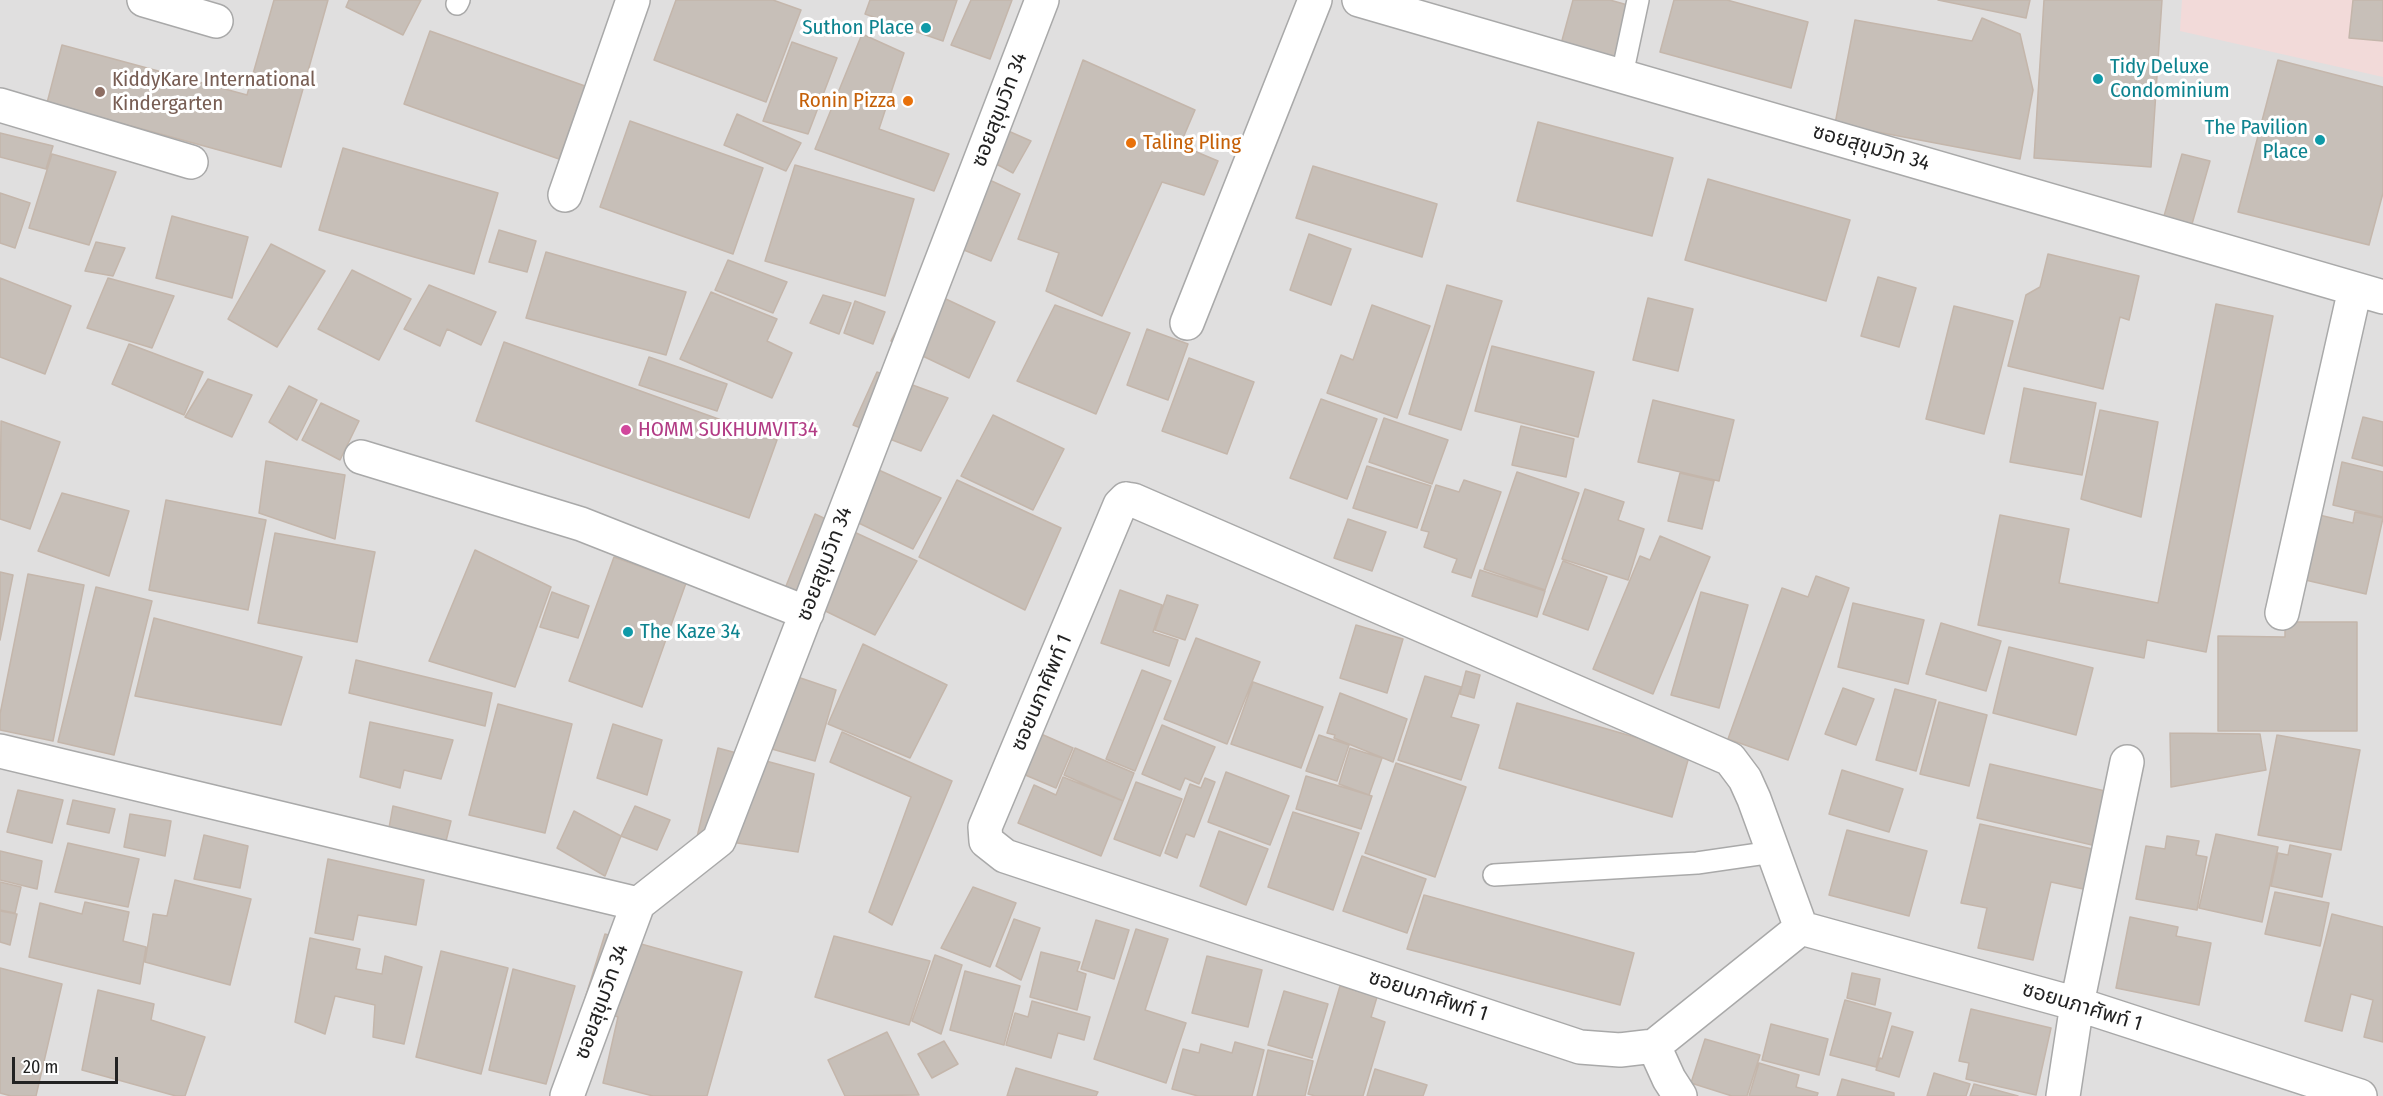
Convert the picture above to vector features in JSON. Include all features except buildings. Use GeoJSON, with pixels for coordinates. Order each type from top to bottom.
{"type":"FeatureCollection","features":[{"type":"Feature","properties":{"kind":"street"},"geometry":{"type":"LineString","coordinates":[[144,0],[216,21]]}},
{"type":"Feature","properties":{"kind":"street"},"geometry":{"type":"LineString","coordinates":[[565,195],[633,0]]}},
{"type":"Feature","properties":{"kind":"street","name":"ซอยสุขุมวิท 34"},"geometry":{"type":"LineString","coordinates":[[567,1096],[638,904],[719,840],[1042,0]]}},
{"type":"Feature","properties":{"kind":"street"},"geometry":{"type":"LineString","coordinates":[[1186,323],[1315,0]]}},
{"type":"Feature","properties":{"kind":"street","name":"ซอยสุขุมวิท 34"},"geometry":{"type":"LineString","coordinates":[[1359,0],[1427,9],[1622,75],[2369,293]]}},
{"type":"Feature","properties":{"kind":"street"},"geometry":{"type":"LineString","coordinates":[[0,105],[191,162]]}},
{"type":"Feature","properties":{"kind":"street"},"geometry":{"type":"LineString","coordinates":[[2282,613],[2369,293]]}},
{"type":"Feature","properties":{"kind":"street"},"geometry":{"type":"LineString","coordinates":[[361,457],[581,524],[807,613]]}},
{"type":"Feature","properties":{"kind":"street","name":"ซอยนภาศัพท์ 1"},"geometry":{"type":"LineString","coordinates":[[1654,1046],[1620,1050],[1580,1047],[1005,856],[986,841],[985,827],[1120,505],[1126,499],[1133,500],[1730,759],[1745,779],[1801,928],[2077,1004],[2360,1096]]}},
{"type":"Feature","properties":{"kind":"street"},"geometry":{"type":"LineString","coordinates":[[0,751],[638,904]]}},
{"type":"Feature","properties":{"kind":"street"},"geometry":{"type":"LineString","coordinates":[[2063,1096],[2077,1004],[2127,762]]}},
{"type":"Feature","properties":{"kind":"street"},"geometry":{"type":"LineString","coordinates":[[1680,1096],[1654,1046],[1801,928]]}},
{"type":"Feature","properties":{"kind":"lane"},"geometry":{"type":"LineString","coordinates":[[1622,75],[1638,0]]}},
{"type":"Feature","properties":{"kind":"lane"},"geometry":{"type":"LineString","coordinates":[[1494,875],[1697,863],[1773,852]]}},
{"type":"Feature","properties":{"kind":"shaded area"},"geometry":{"type":"Polygon","coordinates":[[[0,0],[2383,0],[2383,1096],[0,1096],[0,0]]]}},
{"type":"Feature","properties":{"kind":"shaded area"},"geometry":{"type":"Polygon","coordinates":[[[2182,0],[2383,0],[2383,77],[2180,31],[2182,0]]]}},
{"type":"Feature","properties":{"kind":"place","name":"Suthon Place"},"geometry":{"type":"Point","coordinates":[926,28]}},
{"type":"Feature","properties":{"kind":"place","name":"Tidy Deluxe Condominium"},"geometry":{"type":"Point","coordinates":[2098,79]}},
{"type":"Feature","properties":{"kind":"place","name":"KiddyKare International Kindergarten"},"geometry":{"type":"Point","coordinates":[100,92]}},
{"type":"Feature","properties":{"kind":"place","name":"Ronin Pizza"},"geometry":{"type":"Point","coordinates":[908,101]}},
{"type":"Feature","properties":{"kind":"place","name":"The Pavilion Place"},"geometry":{"type":"Point","coordinates":[2320,140]}},
{"type":"Feature","properties":{"kind":"place","name":"Taling Pling"},"geometry":{"type":"Point","coordinates":[1131,143]}},
{"type":"Feature","properties":{"kind":"place","name":"HOMM SUKHUMVIT34"},"geometry":{"type":"Point","coordinates":[626,430]}},
{"type":"Feature","properties":{"kind":"place","name":"The Kaze 34"},"geometry":{"type":"Point","coordinates":[628,632]}}]}
